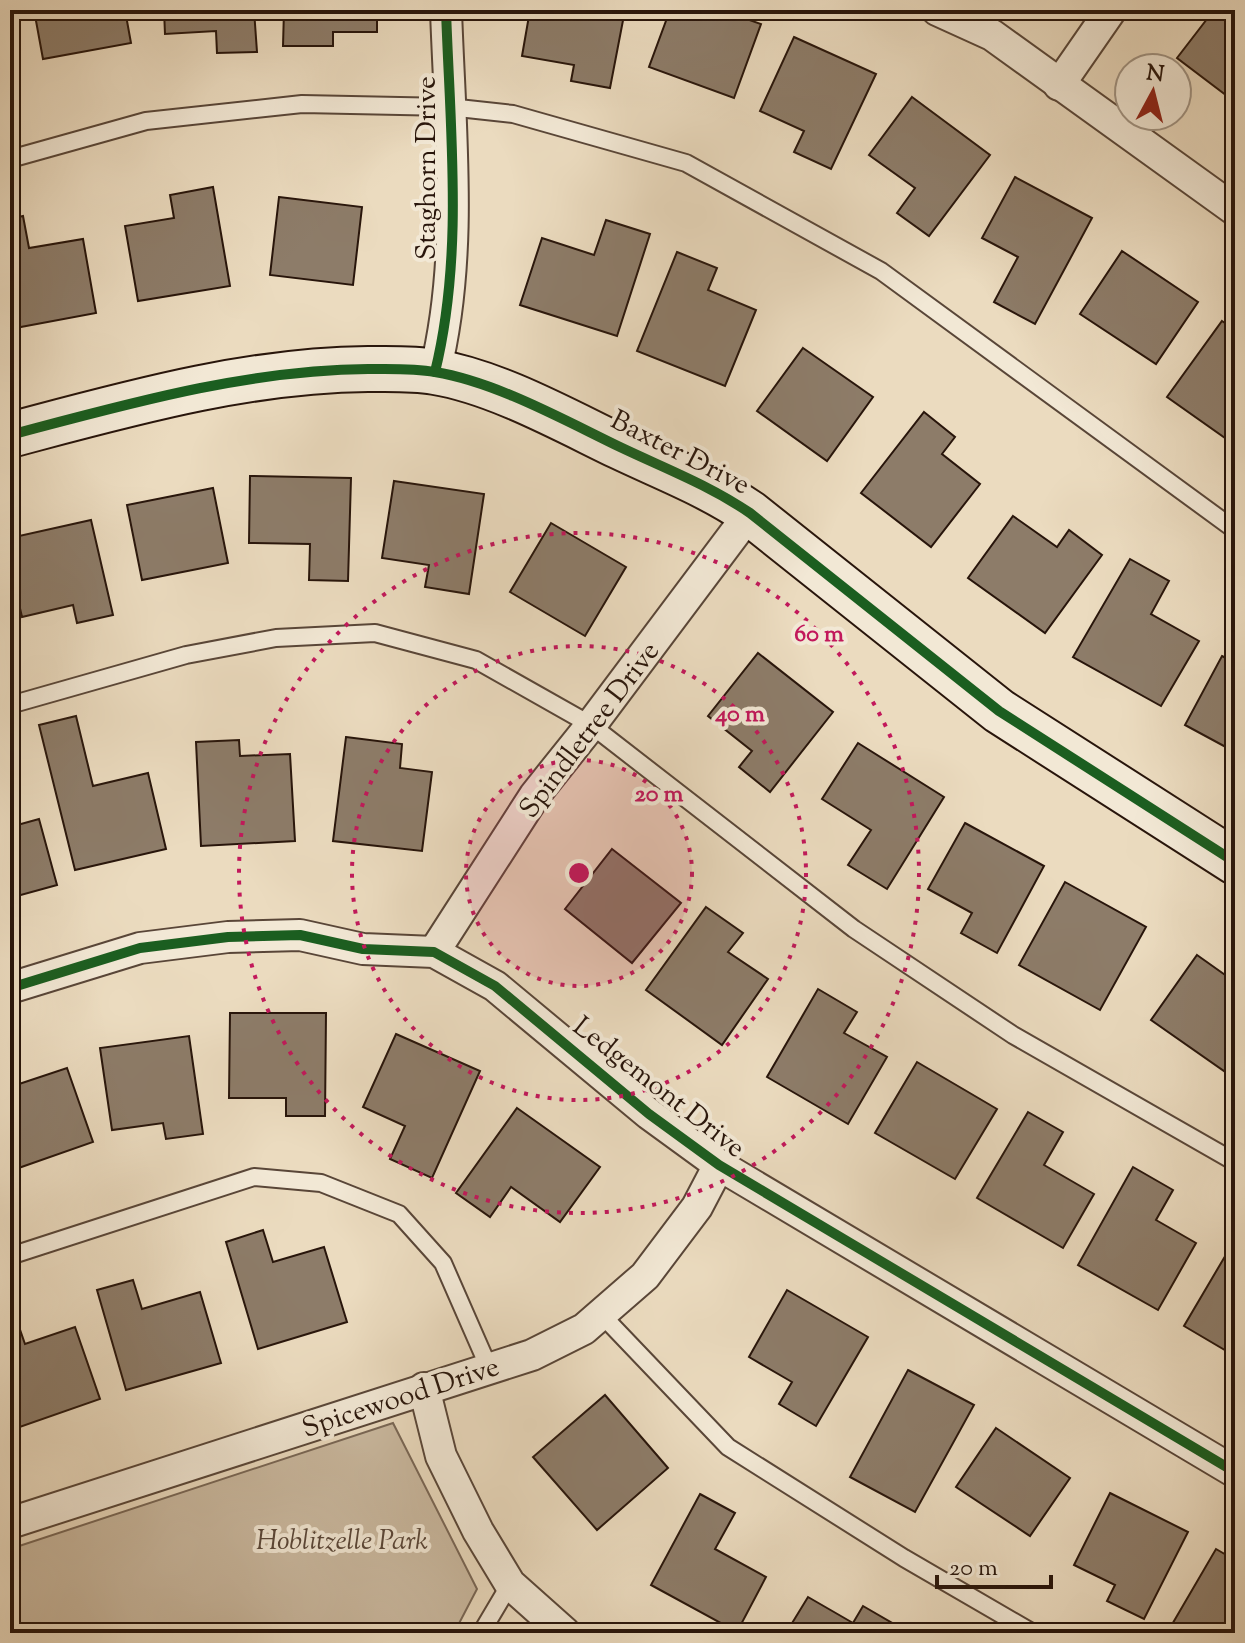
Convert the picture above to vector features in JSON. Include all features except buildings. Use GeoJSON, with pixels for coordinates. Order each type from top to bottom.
{"type":"FeatureCollection","features":[{"type":"Feature","properties":{"kind":"street","name":"Staghorn Drive"},"geometry":{"type":"LineString","coordinates":[[435,372],[453,243],[446,10]]}},
{"type":"Feature","properties":{"kind":"street"},"geometry":{"type":"LineString","coordinates":[[937,10],[992,35],[1235,210]]}},
{"type":"Feature","properties":{"kind":"street"},"geometry":{"type":"LineString","coordinates":[[1059,85],[1111,10]]}},
{"type":"Feature","properties":{"kind":"street","name":"Baxter Drive"},"geometry":{"type":"LineString","coordinates":[[10,435],[178,393],[278,374],[354,369],[435,372],[487,387],[549,412],[719,492],[750,513],[999,711],[1235,862]]}},
{"type":"Feature","properties":{"kind":"street","name":"Spindletree Drive"},"geometry":{"type":"LineString","coordinates":[[434,952],[535,795],[750,513]]}},
{"type":"Feature","properties":{"kind":"street","name":"Ledgemont Drive"},"geometry":{"type":"LineString","coordinates":[[10,988],[140,948],[228,937],[300,935],[363,949],[434,952],[495,986],[649,1114],[719,1165],[1235,1472]]}},
{"type":"Feature","properties":{"kind":"street","name":"Spicewood Drive"},"geometry":{"type":"LineString","coordinates":[[10,1523],[532,1355],[584,1329],[645,1276],[697,1207],[719,1165]]}},
{"type":"Feature","properties":{"kind":"street"},"geometry":{"type":"LineString","coordinates":[[424,1388],[441,1456],[478,1531],[510,1584],[565,1633]]}},
{"type":"Feature","properties":{"kind":"lane"},"geometry":{"type":"LineString","coordinates":[[10,159],[146,121],[302,104],[449,107],[513,114],[686,163],[881,271],[1235,530]]}},
{"type":"Feature","properties":{"kind":"lane"},"geometry":{"type":"LineString","coordinates":[[10,705],[201,652],[276,638],[375,633],[476,660],[591,725],[854,929],[1013,1035],[1235,1162]]}},
{"type":"Feature","properties":{"kind":"lane"},"geometry":{"type":"LineString","coordinates":[[10,1256],[254,1177],[321,1183],[399,1214],[443,1263],[489,1368]]}},
{"type":"Feature","properties":{"kind":"lane"},"geometry":{"type":"LineString","coordinates":[[601,1314],[728,1447],[904,1558],[1033,1633]]}},
{"type":"Feature","properties":{"kind":"lane"},"geometry":{"type":"LineString","coordinates":[[481,1633],[510,1584]]}},
{"type":"Feature","properties":{"kind":"green space","name":"Hoblitzelle Park"},"geometry":{"type":"Polygon","coordinates":[[[393,1423],[477,1589],[454,1633],[10,1633],[10,1549],[393,1423]]]}},
{"type":"Feature","properties":{"kind":"cycle path"},"geometry":{"type":"LineString","coordinates":[[435,372],[450,283],[452,237],[452,146],[446,10]]}},
{"type":"Feature","properties":{"kind":"cycle path"},"geometry":{"type":"LineString","coordinates":[[10,435],[187,391],[277,375],[410,369],[482,384],[702,485],[750,513],[999,711],[1235,862]]}},
{"type":"Feature","properties":{"kind":"cycle path"},"geometry":{"type":"LineString","coordinates":[[10,988],[140,948],[228,937],[300,935],[363,949],[434,952],[495,986],[649,1114],[719,1165],[1235,1472]]}}]}
